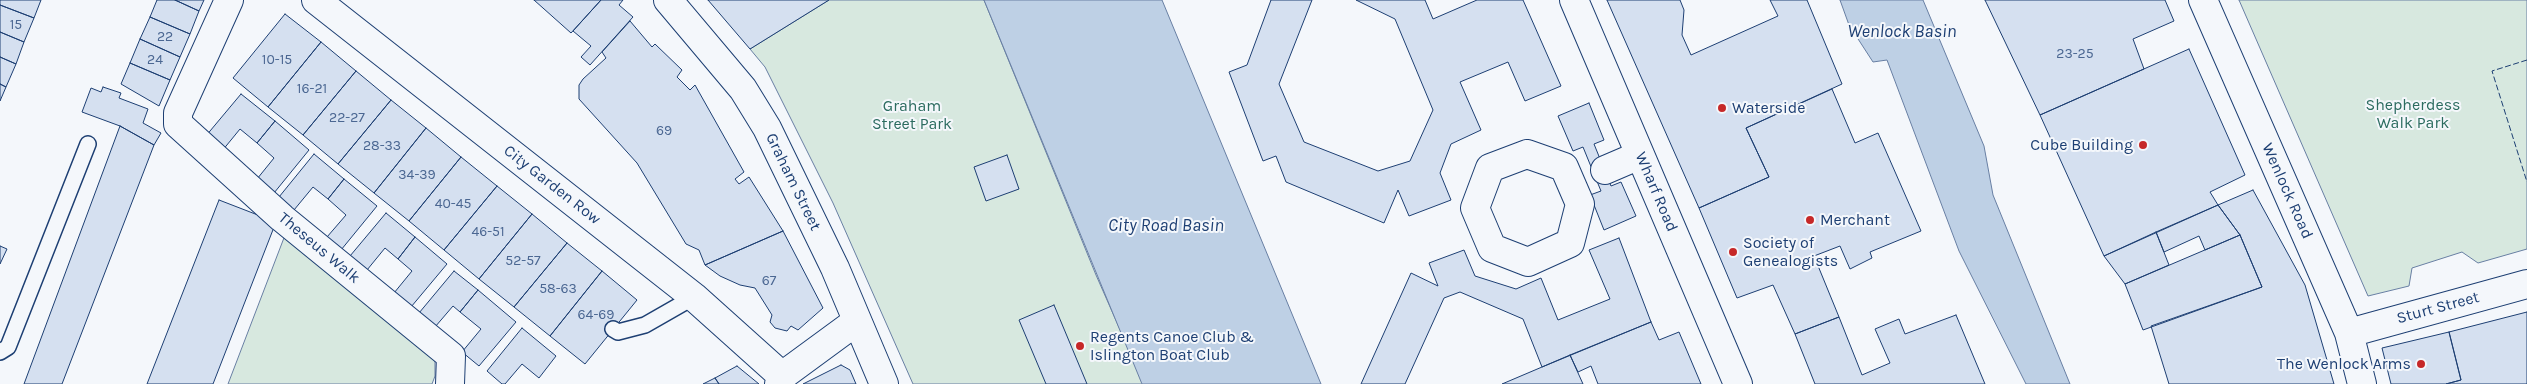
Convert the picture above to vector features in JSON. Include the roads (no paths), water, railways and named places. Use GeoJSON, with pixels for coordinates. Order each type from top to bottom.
{"type":"FeatureCollection","features":[{"type":"Feature","properties":{"kind":"street","name":"Theseus Walk"},"geometry":{"type":"LineString","coordinates":[[228,0],[178,113],[178,124],[190,138],[288,223],[451,356],[450,384]]}},
{"type":"Feature","properties":{"kind":"street","name":"City Garden Row"},"geometry":{"type":"LineString","coordinates":[[316,0],[694,297],[780,380]]}},
{"type":"Feature","properties":{"kind":"street","name":"Graham Street"},"geometry":{"type":"LineString","coordinates":[[668,0],[743,89],[767,128],[835,268],[884,384]]}},
{"type":"Feature","properties":{"kind":"street","name":"Wharf Road"},"geometry":{"type":"LineString","coordinates":[[1574,0],[1738,384]]}},
{"type":"Feature","properties":{"kind":"street","name":"Wenlock Road"},"geometry":{"type":"LineString","coordinates":[[2203,0],[2349,333],[2362,384]]}},
{"type":"Feature","properties":{"kind":"street"},"geometry":{"type":"LineString","coordinates":[[1590,176],[1640,155]]}},
{"type":"Feature","properties":{"kind":"street","name":"Sturt Street"},"geometry":{"type":"LineString","coordinates":[[2349,333],[2527,284]]}},
{"type":"Feature","properties":{"kind":"street"},"geometry":{"type":"LineString","coordinates":[[780,380],[857,321]]}},
{"type":"Feature","properties":{"kind":"lane"},"geometry":{"type":"LineString","coordinates":[[0,352],[8,347],[88,144]]}},
{"type":"Feature","properties":{"kind":"lane"},"geometry":{"type":"LineString","coordinates":[[613,329],[618,332],[645,325],[694,297]]}},
{"type":"Feature","properties":{"kind":"water","name":"City Road Basin"},"geometry":{"type":"Polygon","coordinates":[[[984,0],[1162,0],[1321,384],[1142,384],[984,0]]]}},
{"type":"Feature","properties":{"kind":"water","name":"Wenlock Basin"},"geometry":{"type":"Polygon","coordinates":[[[1840,0],[1923,0],[1984,146],[1993,195],[2070,384],[2026,384],[1959,251],[1887,60],[1873,62],[1849,25],[1840,0]]]}},
{"type":"Feature","properties":{"kind":"place","name":"Waterside"},"geometry":{"type":"Point","coordinates":[1722,108]}},
{"type":"Feature","properties":{"kind":"place","name":"Cube Building"},"geometry":{"type":"Point","coordinates":[2143,145]}},
{"type":"Feature","properties":{"kind":"place","name":"Merchant"},"geometry":{"type":"Point","coordinates":[1810,220]}},
{"type":"Feature","properties":{"kind":"place","name":"Society of Genealogists"},"geometry":{"type":"Point","coordinates":[1733,252]}},
{"type":"Feature","properties":{"kind":"place","name":"Regents Canoe Club & Islington Boat Club"},"geometry":{"type":"Point","coordinates":[1080,346]}},
{"type":"Feature","properties":{"kind":"place","name":"The Wenlock Arms"},"geometry":{"type":"Point","coordinates":[2421,364]}},
{"type":"Feature","properties":{"kind":"park label","name":"Shepherdess Walk Park"},"geometry":{"type":"Point","coordinates":[2413,114]}},
{"type":"Feature","properties":{"kind":"park label","name":"Graham Street Park"},"geometry":{"type":"Point","coordinates":[912,115]}}]}
